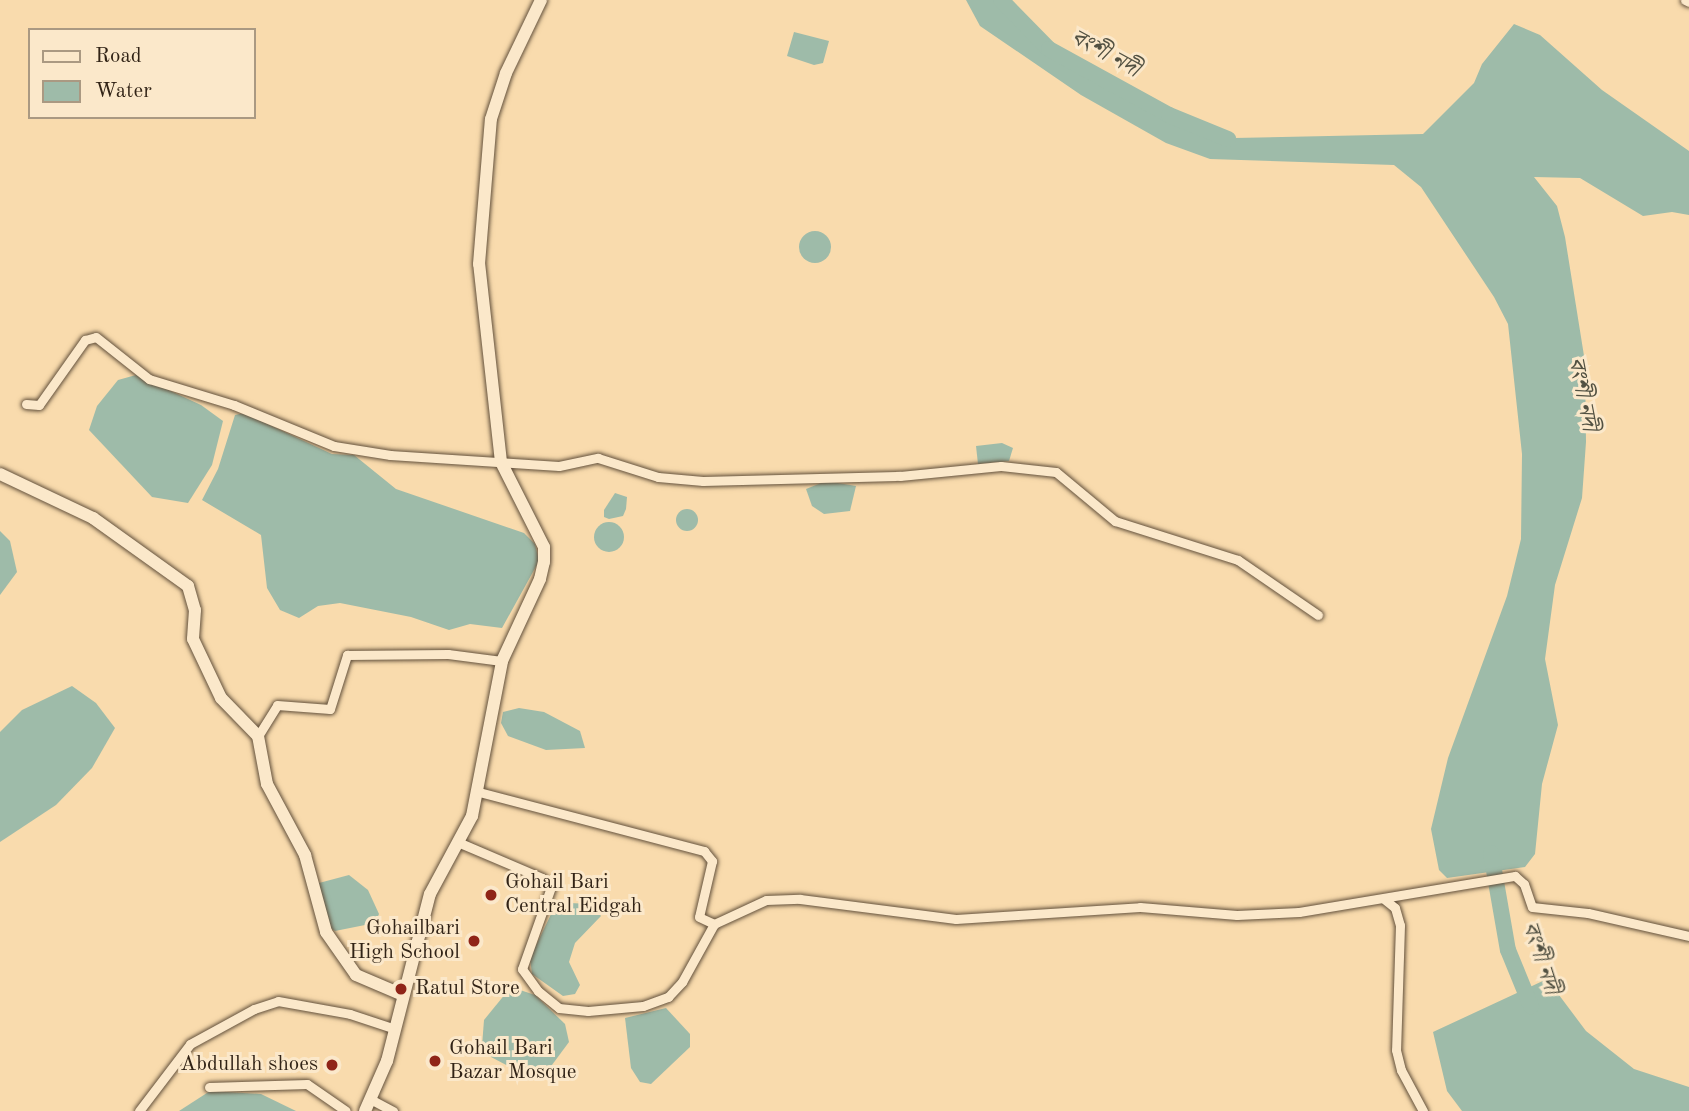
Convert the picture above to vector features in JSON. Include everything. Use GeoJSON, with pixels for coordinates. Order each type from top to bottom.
{"type":"FeatureCollection","features":[{"type":"Feature","properties":{"kind":"street"},"geometry":{"type":"LineString","coordinates":[[393,1111],[369,1106],[395,1029],[430,894],[460,843],[472,816],[479,792],[502,661],[540,579],[544,547],[501,462],[479,264],[483,170],[491,119],[506,73],[541,0]]}},
{"type":"Feature","properties":{"kind":"street"},"geometry":{"type":"LineString","coordinates":[[26,404],[39,405],[85,340],[96,337],[149,379],[234,405],[334,446],[401,457],[559,466],[598,458],[658,477],[704,481],[900,476],[1001,466],[1056,472],[1115,521],[1238,560],[1318,615]]}},
{"type":"Feature","properties":{"kind":"street"},"geometry":{"type":"LineString","coordinates":[[0,474],[93,518],[188,586],[195,610],[193,639],[213,684],[258,736],[267,784],[305,855],[326,932],[356,975],[403,995]]}},
{"type":"Feature","properties":{"kind":"street"},"geometry":{"type":"LineString","coordinates":[[258,736],[277,705],[330,709],[347,655],[448,654],[502,661]]}},
{"type":"Feature","properties":{"kind":"street"},"geometry":{"type":"LineString","coordinates":[[479,792],[704,851],[712,861],[699,917],[714,925]]}},
{"type":"Feature","properties":{"kind":"street"},"geometry":{"type":"LineString","coordinates":[[460,843],[542,878],[551,887],[522,969],[538,991],[559,1008],[622,1009],[668,998],[682,982],[714,925],[765,901],[782,899],[956,919],[1140,907],[1237,915],[1384,899],[1494,877],[1521,878],[1532,907],[1588,913],[1689,936]]}},
{"type":"Feature","properties":{"kind":"street"},"geometry":{"type":"LineString","coordinates":[[1384,899],[1395,908],[1400,925],[1396,1050],[1401,1070],[1423,1111]]}},
{"type":"Feature","properties":{"kind":"street"},"geometry":{"type":"LineString","coordinates":[[139,1111],[190,1044],[254,1009],[278,1001],[362,1017],[395,1029]]}},
{"type":"Feature","properties":{"kind":"street"},"geometry":{"type":"LineString","coordinates":[[209,1087],[307,1084],[321,1090],[346,1111]]}},
{"type":"Feature","properties":{"kind":"water"},"geometry":{"type":"Polygon","coordinates":[[[966,0],[994,0],[1055,55],[1184,125],[1234,138],[1423,134],[1474,83],[1482,64],[1514,24],[1540,35],[1602,90],[1689,151],[1689,215],[1672,212],[1643,216],[1580,178],[1534,177],[1557,206],[1565,237],[1585,362],[1586,442],[1582,498],[1555,585],[1545,659],[1558,725],[1542,784],[1535,854],[1525,867],[1447,878],[1439,870],[1431,829],[1448,758],[1507,596],[1521,539],[1522,454],[1508,324],[1494,297],[1421,187],[1394,165],[1210,159],[1166,143],[1081,95],[980,26],[966,0]]]}},
{"type":"Feature","properties":{"kind":"water"},"geometry":{"type":"Polygon","coordinates":[[[794,32],[829,41],[823,63],[814,65],[787,56],[794,32]]]}},
{"type":"Feature","properties":{"kind":"water"},"geometry":{"type":"Polygon","coordinates":[[[815,231],[826,236],[831,247],[826,258],[815,263],[804,258],[799,247],[804,236],[815,231]]]}},
{"type":"Feature","properties":{"kind":"water"},"geometry":{"type":"Polygon","coordinates":[[[136,375],[201,405],[223,421],[212,465],[188,503],[152,497],[89,430],[97,406],[118,380],[136,375]]]}},
{"type":"Feature","properties":{"kind":"water"},"geometry":{"type":"Polygon","coordinates":[[[244,413],[332,454],[354,455],[396,489],[524,533],[535,544],[539,561],[502,628],[470,624],[449,630],[411,617],[340,603],[318,606],[299,618],[280,610],[267,588],[261,535],[202,500],[218,469],[235,415],[244,413]]]}},
{"type":"Feature","properties":{"kind":"water"},"geometry":{"type":"Polygon","coordinates":[[[1002,443],[1013,448],[1009,461],[978,464],[976,446],[1002,443]]]}},
{"type":"Feature","properties":{"kind":"water"},"geometry":{"type":"Polygon","coordinates":[[[826,481],[856,486],[850,511],[824,514],[812,506],[806,489],[826,481]]]}},
{"type":"Feature","properties":{"kind":"water"},"geometry":{"type":"Polygon","coordinates":[[[615,493],[627,497],[626,509],[623,516],[609,519],[604,517],[604,510],[615,493]]]}},
{"type":"Feature","properties":{"kind":"water"},"geometry":{"type":"Polygon","coordinates":[[[687,509],[695,512],[698,520],[695,528],[687,531],[679,528],[676,520],[679,512],[687,509]]]}},
{"type":"Feature","properties":{"kind":"water"},"geometry":{"type":"Polygon","coordinates":[[[609,522],[620,526],[624,537],[620,548],[609,552],[598,548],[594,537],[598,526],[609,522]]]}},
{"type":"Feature","properties":{"kind":"water"},"geometry":{"type":"Polygon","coordinates":[[[0,531],[10,541],[17,572],[0,595],[0,531]]]}},
{"type":"Feature","properties":{"kind":"water"},"geometry":{"type":"Polygon","coordinates":[[[72,686],[96,703],[115,728],[92,768],[56,805],[0,842],[0,732],[22,710],[72,686]]]}},
{"type":"Feature","properties":{"kind":"water"},"geometry":{"type":"Polygon","coordinates":[[[519,708],[544,712],[580,731],[585,748],[546,750],[508,736],[501,723],[503,712],[519,708]]]}},
{"type":"Feature","properties":{"kind":"water"},"geometry":{"type":"Polygon","coordinates":[[[349,875],[368,890],[379,914],[375,923],[335,931],[327,926],[319,883],[349,875]]]}},
{"type":"Feature","properties":{"kind":"water"},"geometry":{"type":"Polygon","coordinates":[[[570,903],[591,904],[601,916],[575,943],[569,962],[580,985],[575,994],[563,996],[532,974],[530,958],[554,908],[570,903]]]}},
{"type":"Feature","properties":{"kind":"water"},"geometry":{"type":"Polygon","coordinates":[[[1547,979],[1586,1031],[1634,1069],[1689,1087],[1689,1111],[1462,1111],[1447,1091],[1433,1032],[1547,979]]]}},
{"type":"Feature","properties":{"kind":"water"},"geometry":{"type":"Polygon","coordinates":[[[520,990],[535,995],[565,1024],[569,1042],[549,1069],[514,1069],[491,1057],[482,1046],[484,1020],[506,993],[520,990]]]}},
{"type":"Feature","properties":{"kind":"water"},"geometry":{"type":"Polygon","coordinates":[[[666,1008],[690,1034],[690,1047],[651,1084],[640,1082],[631,1068],[625,1018],[666,1008]]]}},
{"type":"Feature","properties":{"kind":"water"},"geometry":{"type":"Polygon","coordinates":[[[210,1091],[261,1094],[296,1111],[179,1111],[210,1091]]]}},
{"type":"Feature","properties":{"kind":"waterway","name":"বংশী নদী"},"geometry":{"type":"LineString","coordinates":[[1001,0],[1049,49],[1169,115],[1228,139]]}},
{"type":"Feature","properties":{"kind":"waterway","name":"বংশী নদী"},"geometry":{"type":"LineString","coordinates":[[1491,853],[1508,950],[1531,1006]]}},
{"type":"Feature","properties":{"kind":"place","name":"Gohail Bari Central Eidgah"},"geometry":{"type":"Point","coordinates":[491,895]}},
{"type":"Feature","properties":{"kind":"place","name":"Gohailbari High School"},"geometry":{"type":"Point","coordinates":[474,941]}},
{"type":"Feature","properties":{"kind":"place","name":"Ratul Store"},"geometry":{"type":"Point","coordinates":[401,989]}},
{"type":"Feature","properties":{"kind":"place","name":"Gohail Bari Bazar Mosque"},"geometry":{"type":"Point","coordinates":[435,1061]}},
{"type":"Feature","properties":{"kind":"place","name":"Abdullah shoes"},"geometry":{"type":"Point","coordinates":[332,1065]}}]}
